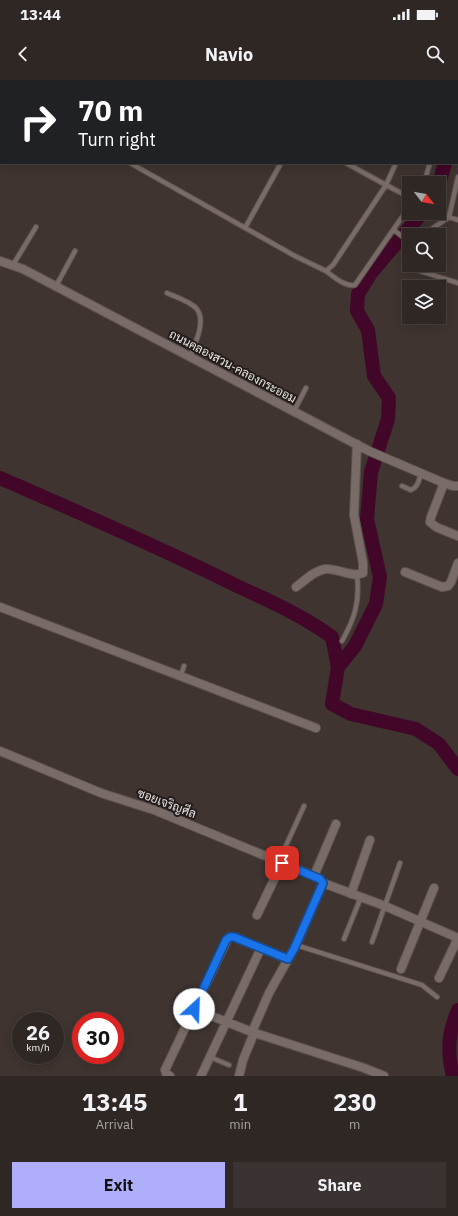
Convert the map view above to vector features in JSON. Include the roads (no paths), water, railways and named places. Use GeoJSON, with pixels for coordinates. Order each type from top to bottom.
{"type":"FeatureCollection","features":[{"type":"Feature","properties":{"kind":"street","name":"ถนนคลองสวน-คลองกระออม"},"geometry":{"type":"LineString","coordinates":[[0,261],[13,265],[56,286],[389,460],[444,483],[458,486]]}},
{"type":"Feature","properties":{"kind":"street"},"geometry":{"type":"LineString","coordinates":[[296,587],[315,574],[327,569],[357,574],[362,574],[364,571],[354,515],[357,444]]}},
{"type":"Feature","properties":{"kind":"street"},"geometry":{"type":"LineString","coordinates":[[444,483],[430,517],[430,522],[436,527],[458,536]]}},
{"type":"Feature","properties":{"kind":"street"},"geometry":{"type":"LineString","coordinates":[[405,572],[442,587],[448,586],[451,582],[458,562]]}},
{"type":"Feature","properties":{"kind":"street"},"geometry":{"type":"LineString","coordinates":[[0,606],[316,728]]}},
{"type":"Feature","properties":{"kind":"street","name":"ซอยเจริญศีล"},"geometry":{"type":"LineString","coordinates":[[0,751],[101,793],[154,810],[314,876],[320,879],[323,883],[385,906],[458,938]]}},
{"type":"Feature","properties":{"kind":"street"},"geometry":{"type":"LineString","coordinates":[[314,876],[336,824]]}},
{"type":"Feature","properties":{"kind":"street"},"geometry":{"type":"LineString","coordinates":[[351,894],[370,840]]}},
{"type":"Feature","properties":{"kind":"street"},"geometry":{"type":"LineString","coordinates":[[257,916],[280,862]]}},
{"type":"Feature","properties":{"kind":"street"},"geometry":{"type":"LineString","coordinates":[[239,1076],[253,1032],[270,993],[296,945],[323,883]]}},
{"type":"Feature","properties":{"kind":"street"},"geometry":{"type":"LineString","coordinates":[[401,969],[434,888]]}},
{"type":"Feature","properties":{"kind":"street"},"geometry":{"type":"LineString","coordinates":[[170,1076],[165,1070],[228,938],[234,937],[288,959]]}},
{"type":"Feature","properties":{"kind":"street"},"geometry":{"type":"LineString","coordinates":[[439,978],[458,938]]}},
{"type":"Feature","properties":{"kind":"street"},"geometry":{"type":"LineString","coordinates":[[201,1076],[261,948]]}},
{"type":"Feature","properties":{"kind":"street"},"geometry":{"type":"LineString","coordinates":[[194,1009],[226,1023],[364,1068],[384,1076]]}},
{"type":"Feature","properties":{"kind":"lane"},"geometry":{"type":"LineString","coordinates":[[132,164],[351,286],[355,285],[402,218]]}},
{"type":"Feature","properties":{"kind":"lane"},"geometry":{"type":"LineString","coordinates":[[245,228],[280,164]]}},
{"type":"Feature","properties":{"kind":"lane"},"geometry":{"type":"LineString","coordinates":[[348,164],[402,193]]}},
{"type":"Feature","properties":{"kind":"lane"},"geometry":{"type":"LineString","coordinates":[[326,271],[333,265],[386,185],[396,164]]}},
{"type":"Feature","properties":{"kind":"lane"},"geometry":{"type":"LineString","coordinates":[[426,176],[430,164]]}},
{"type":"Feature","properties":{"kind":"lane"},"geometry":{"type":"LineString","coordinates":[[434,228],[449,218],[458,177]]}},
{"type":"Feature","properties":{"kind":"lane"},"geometry":{"type":"LineString","coordinates":[[446,216],[458,220]]}},
{"type":"Feature","properties":{"kind":"lane"},"geometry":{"type":"LineString","coordinates":[[13,265],[36,227]]}},
{"type":"Feature","properties":{"kind":"lane"},"geometry":{"type":"LineString","coordinates":[[395,230],[402,236]]}},
{"type":"Feature","properties":{"kind":"lane"},"geometry":{"type":"LineString","coordinates":[[56,286],[75,251]]}},
{"type":"Feature","properties":{"kind":"lane"},"geometry":{"type":"LineString","coordinates":[[422,272],[458,283]]}},
{"type":"Feature","properties":{"kind":"lane"},"geometry":{"type":"LineString","coordinates":[[167,293],[196,308],[201,322],[199,334],[190,356]]}},
{"type":"Feature","properties":{"kind":"lane"},"geometry":{"type":"LineString","coordinates":[[294,411],[306,388]]}},
{"type":"Feature","properties":{"kind":"lane"},"geometry":{"type":"LineString","coordinates":[[402,486],[411,490],[416,486],[421,474]]}},
{"type":"Feature","properties":{"kind":"lane"},"geometry":{"type":"LineString","coordinates":[[342,641],[355,613],[359,591],[357,574]]}},
{"type":"Feature","properties":{"kind":"lane"},"geometry":{"type":"LineString","coordinates":[[181,676],[184,666]]}},
{"type":"Feature","properties":{"kind":"lane"},"geometry":{"type":"LineString","coordinates":[[280,862],[304,806]]}},
{"type":"Feature","properties":{"kind":"lane"},"geometry":{"type":"LineString","coordinates":[[372,942],[400,863]]}},
{"type":"Feature","properties":{"kind":"lane"},"geometry":{"type":"LineString","coordinates":[[344,939],[361,898]]}},
{"type":"Feature","properties":{"kind":"lane"},"geometry":{"type":"LineString","coordinates":[[296,945],[422,986],[437,997]]}},
{"type":"Feature","properties":{"kind":"lane"},"geometry":{"type":"LineString","coordinates":[[210,1057],[229,1065]]}},
{"type":"Feature","properties":{"kind":"waterway"},"geometry":{"type":"LineString","coordinates":[[441,176],[445,164]]}},
{"type":"Feature","properties":{"kind":"waterway"},"geometry":{"type":"LineString","coordinates":[[338,667],[355,646],[376,604],[380,577],[367,519],[371,472],[388,419],[389,398],[374,376],[368,330],[357,311],[358,294],[371,273],[416,220]]}},
{"type":"Feature","properties":{"kind":"waterway"},"geometry":{"type":"LineString","coordinates":[[0,478],[176,556],[284,608],[321,629],[332,637],[338,667],[332,704],[351,714],[416,729],[439,744],[458,769]]}},
{"type":"Feature","properties":{"kind":"waterway"},"geometry":{"type":"LineString","coordinates":[[453,1076],[449,1050],[450,1035],[458,1010]]}}]}
